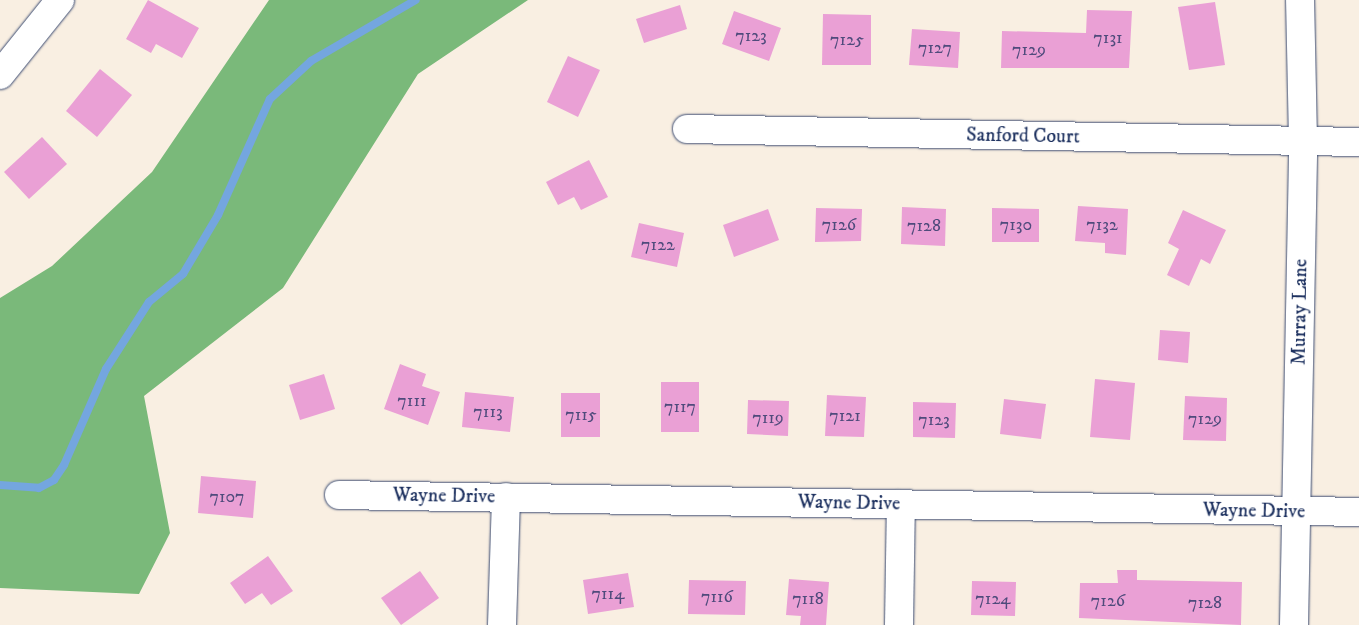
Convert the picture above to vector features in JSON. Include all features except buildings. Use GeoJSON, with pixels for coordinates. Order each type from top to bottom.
{"type":"FeatureCollection","features":[{"type":"Feature","properties":{"kind":"street"},"geometry":{"type":"LineString","coordinates":[[0,75],[60,0]]}},
{"type":"Feature","properties":{"kind":"street","name":"Murray Lane"},"geometry":{"type":"LineString","coordinates":[[1294,625],[1303,141],[1300,0]]}},
{"type":"Feature","properties":{"kind":"street","name":"Sanford Court"},"geometry":{"type":"LineString","coordinates":[[687,129],[1359,142]]}},
{"type":"Feature","properties":{"kind":"street","name":"Wayne Drive"},"geometry":{"type":"LineString","coordinates":[[339,495],[1359,512]]}},
{"type":"Feature","properties":{"kind":"street"},"geometry":{"type":"LineString","coordinates":[[502,625],[506,497]]}},
{"type":"Feature","properties":{"kind":"street"},"geometry":{"type":"LineString","coordinates":[[899,625],[902,504]]}},
{"type":"Feature","properties":{"kind":"green space"},"geometry":{"type":"Polygon","coordinates":[[[269,0],[528,0],[418,74],[283,288],[144,396],[170,533],[139,594],[0,588],[0,298],[52,266],[152,172],[269,0]]]}},
{"type":"Feature","properties":{"kind":"waterway"},"geometry":{"type":"LineString","coordinates":[[0,485],[39,488],[54,480],[64,465],[106,369],[149,302],[183,274],[218,215],[270,99],[311,61],[416,0]]}}]}
